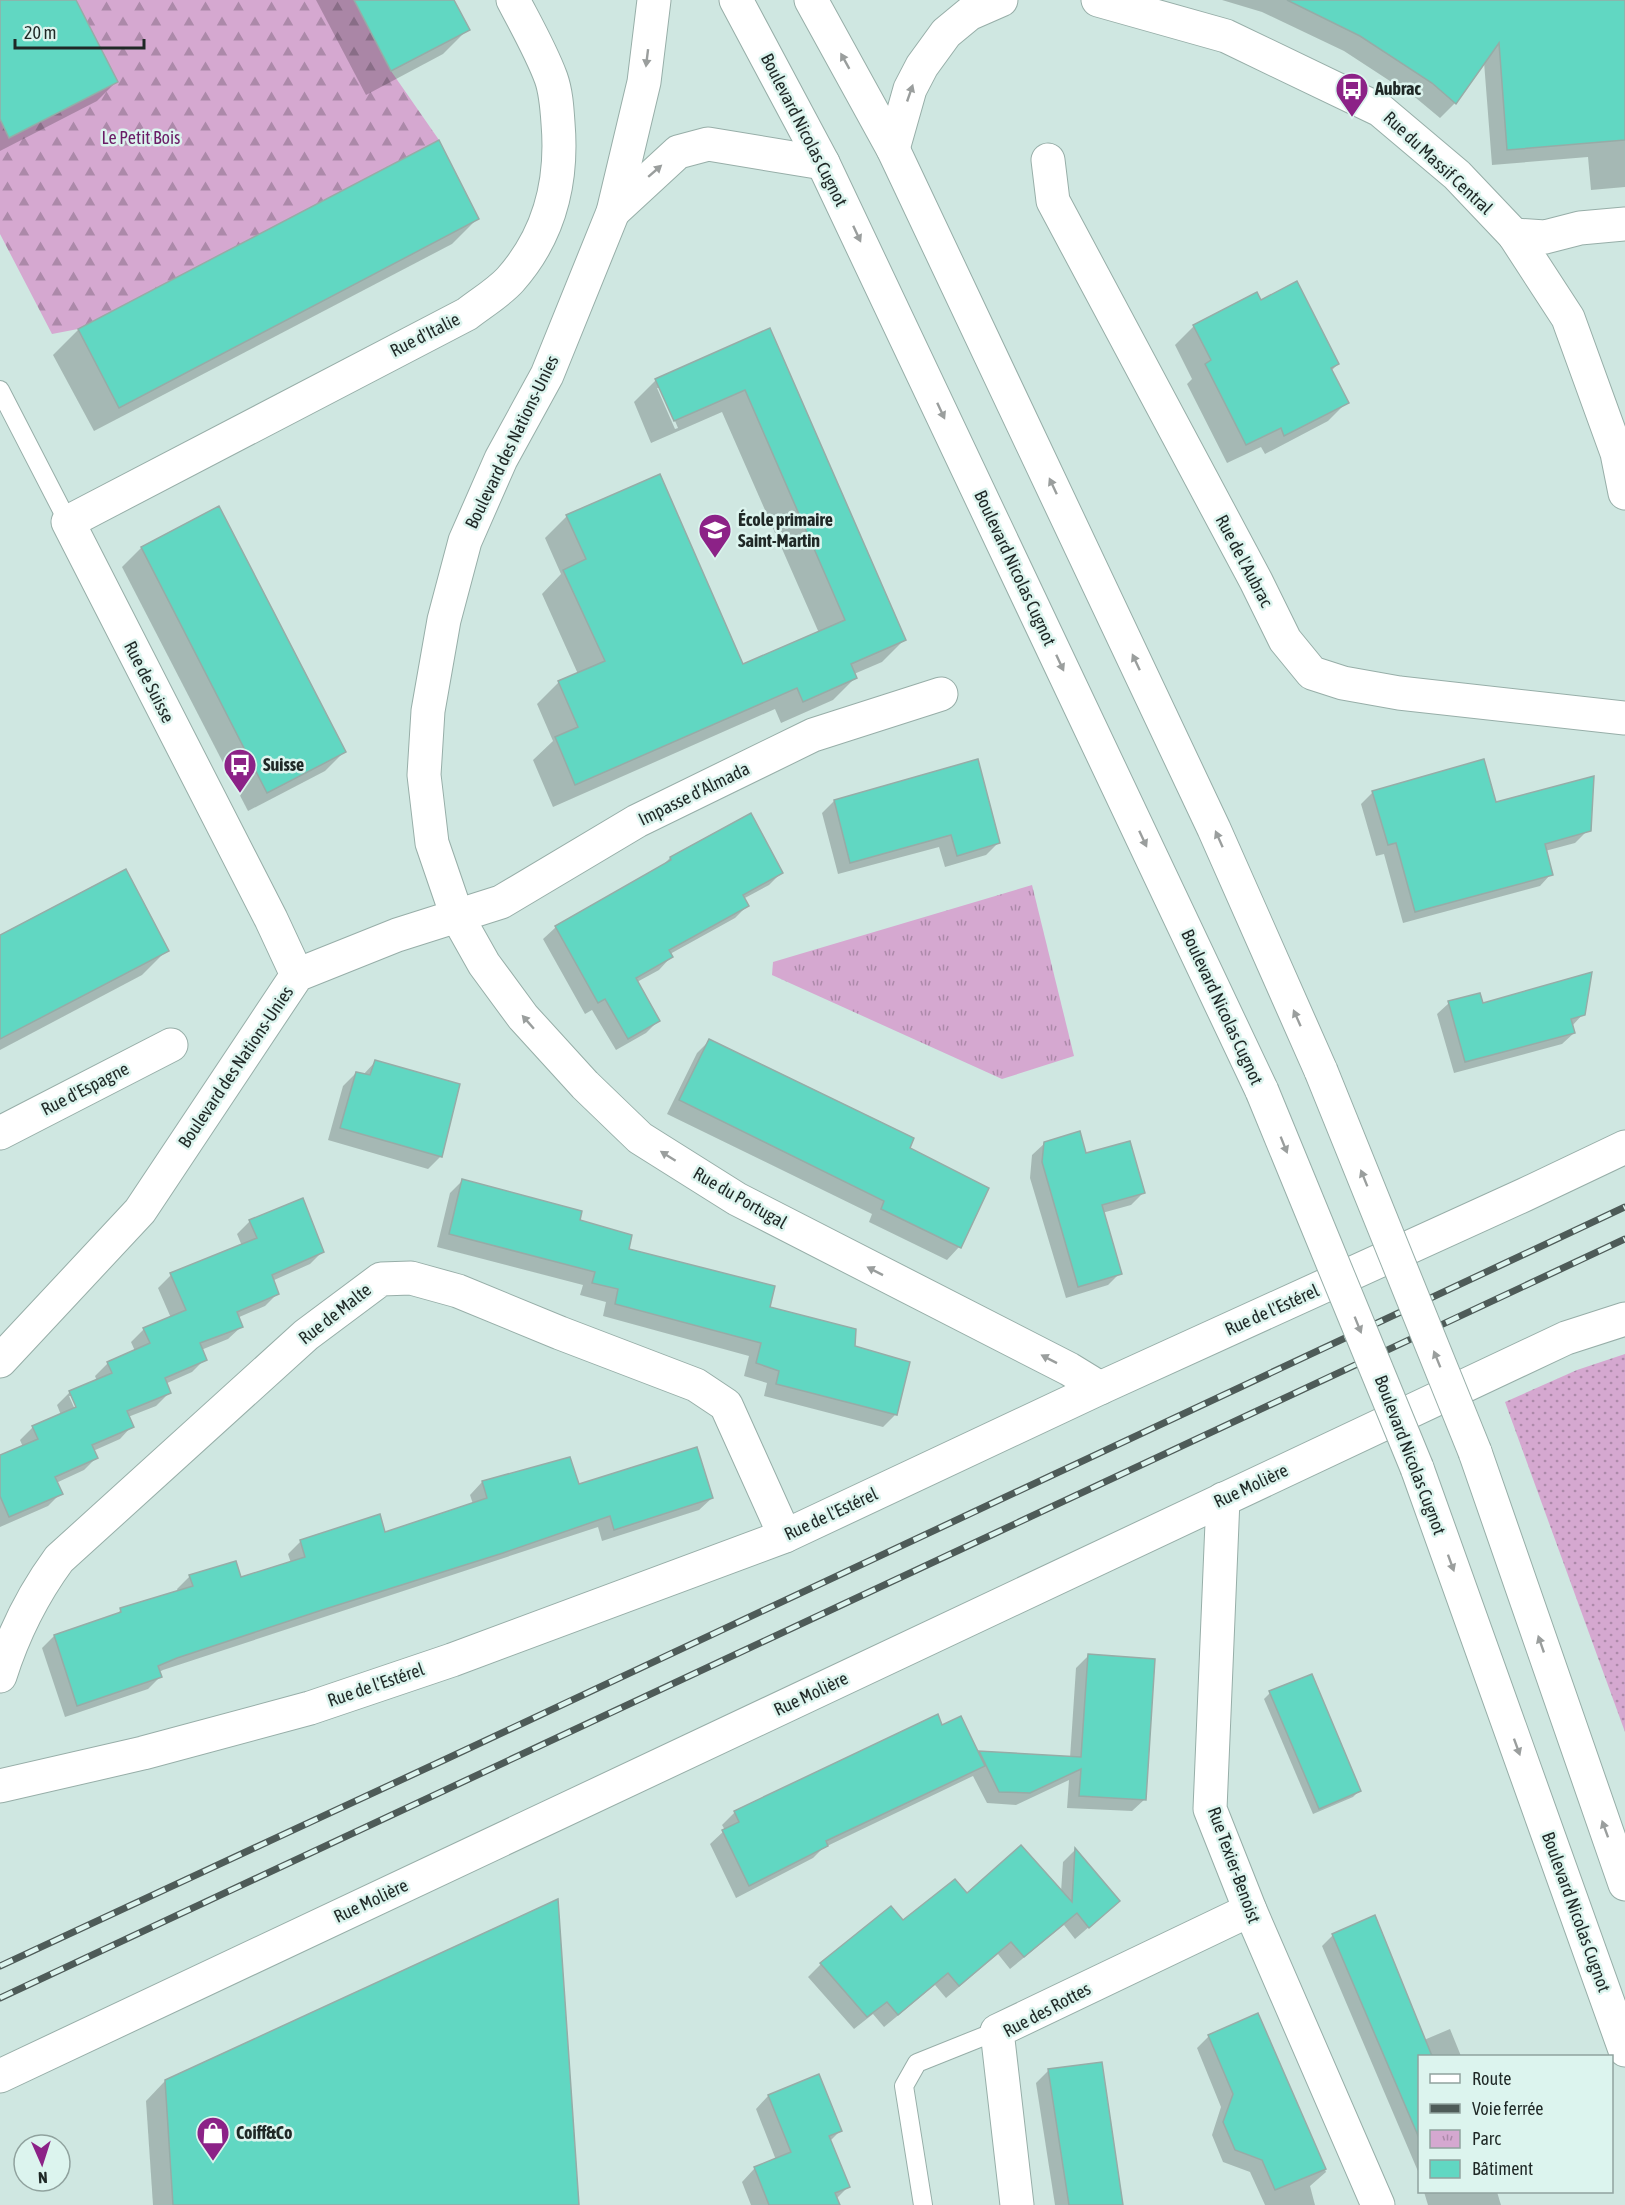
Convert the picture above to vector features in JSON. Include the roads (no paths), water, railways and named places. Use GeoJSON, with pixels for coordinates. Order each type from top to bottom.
{"type":"FeatureCollection","features":[{"type":"Feature","properties":{"kind":"street","name":"Rue d'Italie"},"geometry":{"type":"LineString","coordinates":[[68,522],[467,314],[509,281],[543,230],[554,198],[560,166],[557,102],[552,79],[513,0]]}},
{"type":"Feature","properties":{"kind":"street","name":"Boulevard des Nations-Unies"},"geometry":{"type":"LineString","coordinates":[[0,1361],[140,1211],[297,975],[397,935],[457,916],[432,843],[424,775],[428,711],[444,620],[465,541],[501,459],[546,375],[613,212],[644,82],[654,0]]}},
{"type":"Feature","properties":{"kind":"street","name":"Boulevard Nicolas Cugnot"},"geometry":{"type":"LineString","coordinates":[[735,0],[823,163],[1262,1091],[1418,1468],[1625,2050]]}},
{"type":"Feature","properties":{"kind":"street"},"geometry":{"type":"LineString","coordinates":[[811,0],[893,149],[1214,829],[1321,1071],[1475,1452],[1625,1884]]}},
{"type":"Feature","properties":{"kind":"street"},"geometry":{"type":"LineString","coordinates":[[893,149],[910,89],[922,66],[946,33],[969,14],[1000,0]]}},
{"type":"Feature","properties":{"kind":"street","name":"Rue du Massif Central"},"geometry":{"type":"LineString","coordinates":[[1098,0],[1169,10],[1380,110],[1457,175],[1514,235],[1568,318],[1621,453],[1625,493]]}},
{"type":"Feature","properties":{"kind":"street","name":"Boulevard des Nations-Unies"},"geometry":{"type":"LineString","coordinates":[[613,212],[678,152],[708,144],[823,163]]}},
{"type":"Feature","properties":{"kind":"street","name":"Rue de l'Aubrac"},"geometry":{"type":"LineString","coordinates":[[1048,160],[1053,201],[1286,640],[1312,674],[1343,683],[1400,693],[1625,718]]}},
{"type":"Feature","properties":{"kind":"street"},"geometry":{"type":"LineString","coordinates":[[1514,235],[1545,237],[1580,228],[1625,224]]}},
{"type":"Feature","properties":{"kind":"street","name":"Rue de Suisse"},"geometry":{"type":"LineString","coordinates":[[68,522],[271,919],[297,975]]}},
{"type":"Feature","properties":{"kind":"street","name":"Impasse d’Almada"},"geometry":{"type":"LineString","coordinates":[[457,916],[501,902],[637,822],[813,735],[941,694]]}},
{"type":"Feature","properties":{"kind":"street","name":"Rue du Portugal"},"geometry":{"type":"LineString","coordinates":[[457,916],[484,964],[523,1017],[585,1085],[640,1138],[736,1199],[1069,1369],[1100,1388]]}},
{"type":"Feature","properties":{"kind":"street","name":"Rue d'Espagne"},"geometry":{"type":"LineString","coordinates":[[0,1133],[171,1045]]}},
{"type":"Feature","properties":{"kind":"street","name":"Rue de l'Estérel"},"geometry":{"type":"LineString","coordinates":[[0,1786],[143,1753],[310,1708],[452,1660],[785,1536],[1100,1388],[1625,1147]]}},
{"type":"Feature","properties":{"kind":"street","name":"Rue de Malte"},"geometry":{"type":"LineString","coordinates":[[0,1676],[4,1662],[40,1584],[59,1559],[306,1335],[381,1279],[411,1278],[458,1291],[696,1385],[726,1405],[785,1536]]}},
{"type":"Feature","properties":{"kind":"street","name":"Rue Molière"},"geometry":{"type":"LineString","coordinates":[[0,2076],[1566,1338],[1625,1319]]}},
{"type":"Feature","properties":{"kind":"street","name":"Rue Texier-Benoist"},"geometry":{"type":"LineString","coordinates":[[1223,1499],[1210,1809],[1250,1911],[1378,2205]]}},
{"type":"Feature","properties":{"kind":"street","name":"Rue des Rottes"},"geometry":{"type":"LineString","coordinates":[[1017,2205],[997,2031],[1250,1911]]}},
{"type":"Feature","properties":{"kind":"lane","name":"Rue de Suisse"},"geometry":{"type":"LineString","coordinates":[[0,390],[68,522]]}},
{"type":"Feature","properties":{"kind":"lane"},"geometry":{"type":"LineString","coordinates":[[923,2205],[904,2086],[917,2063],[997,2031]]}},
{"type":"Feature","properties":{"kind":"railway"},"geometry":{"type":"LineString","coordinates":[[0,1966],[1625,1207]]}},
{"type":"Feature","properties":{"kind":"railway"},"geometry":{"type":"LineString","coordinates":[[0,1998],[1625,1239]]}},
{"type":"Feature","properties":{"kind":"place","name":"Aubrac"},"geometry":{"type":"Point","coordinates":[1352,118]}},
{"type":"Feature","properties":{"kind":"place","name":"École primaire Saint-Martin"},"geometry":{"type":"Point","coordinates":[715,559]}},
{"type":"Feature","properties":{"kind":"place","name":"Suisse"},"geometry":{"type":"Point","coordinates":[240,794]}},
{"type":"Feature","properties":{"kind":"place","name":"Coiff&Co"},"geometry":{"type":"Point","coordinates":[213,2162]}},
{"type":"Feature","properties":{"kind":"park label","name":"Le Petit Bois"},"geometry":{"type":"Point","coordinates":[141,138]}}]}
